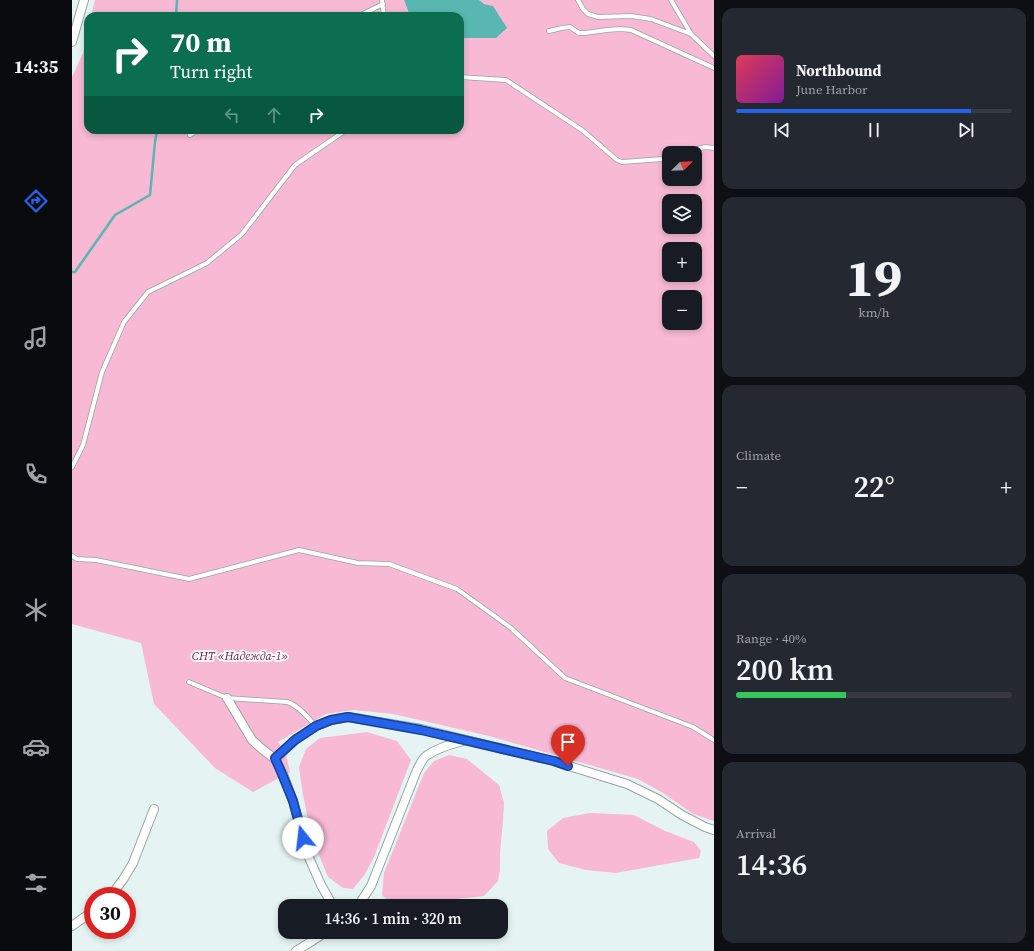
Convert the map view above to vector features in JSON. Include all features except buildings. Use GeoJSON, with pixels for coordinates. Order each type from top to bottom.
{"type":"FeatureCollection","features":[{"type":"Feature","properties":{"kind":"street"},"geometry":{"type":"LineString","coordinates":[[72,42],[84,0]]}},
{"type":"Feature","properties":{"kind":"street"},"geometry":{"type":"LineString","coordinates":[[227,698],[252,740],[262,750],[275,758],[293,801],[307,853],[329,899]]}},
{"type":"Feature","properties":{"kind":"street"},"geometry":{"type":"LineString","coordinates":[[275,758],[295,740],[316,726],[331,720],[348,717],[421,730],[554,761],[627,784],[658,799],[682,815],[714,830]]}},
{"type":"Feature","properties":{"kind":"street"},"geometry":{"type":"LineString","coordinates":[[362,899],[370,886],[417,770],[425,757],[441,748],[454,743],[466,741]]}},
{"type":"Feature","properties":{"kind":"street"},"geometry":{"type":"LineString","coordinates":[[118,887],[133,863],[154,809]]}},
{"type":"Feature","properties":{"kind":"street"},"geometry":{"type":"LineString","coordinates":[[72,926],[84,917]]}},
{"type":"Feature","properties":{"kind":"street"},"geometry":{"type":"LineString","coordinates":[[296,951],[315,939]]}},
{"type":"Feature","properties":{"kind":"lane"},"geometry":{"type":"LineString","coordinates":[[578,0],[588,14],[598,17],[631,16],[651,19],[691,34]]}},
{"type":"Feature","properties":{"kind":"lane"},"geometry":{"type":"LineString","coordinates":[[671,0],[691,34],[714,56]]}},
{"type":"Feature","properties":{"kind":"lane"},"geometry":{"type":"LineString","coordinates":[[366,12],[383,2],[384,12]]}},
{"type":"Feature","properties":{"kind":"lane"},"geometry":{"type":"LineString","coordinates":[[549,31],[570,27],[579,33],[620,29],[631,30],[714,68]]}},
{"type":"Feature","properties":{"kind":"lane"},"geometry":{"type":"LineString","coordinates":[[464,77],[506,80],[582,130],[617,160],[622,162],[662,158]]}},
{"type":"Feature","properties":{"kind":"lane"},"geometry":{"type":"LineString","coordinates":[[72,467],[83,445],[102,372],[124,322],[148,292],[207,263],[242,234],[295,166],[340,134]]}},
{"type":"Feature","properties":{"kind":"lane"},"geometry":{"type":"LineString","coordinates":[[702,148],[714,148]]}},
{"type":"Feature","properties":{"kind":"lane"},"geometry":{"type":"LineString","coordinates":[[72,556],[77,559],[96,560],[188,579],[299,550],[358,563],[389,564],[457,589],[511,628],[565,678],[693,727],[714,740]]}},
{"type":"Feature","properties":{"kind":"lane"},"geometry":{"type":"LineString","coordinates":[[189,682],[227,698],[292,703],[316,726]]}},
{"type":"Feature","properties":{"kind":"green space"},"geometry":{"type":"Polygon","coordinates":[[[95,0],[404,0],[408,12],[92,12],[95,0]]]}},
{"type":"Feature","properties":{"kind":"green space","name":"СНТ «Надежда-1»"},"geometry":{"type":"Polygon","coordinates":[[[479,0],[714,0],[714,821],[693,814],[663,793],[638,779],[489,736],[393,714],[354,710],[326,714],[278,742],[286,754],[290,772],[253,792],[215,768],[154,704],[141,643],[72,624],[72,77],[84,49],[84,134],[464,134],[464,38],[466,38],[493,6],[484,4],[479,0]]]}},
{"type":"Feature","properties":{"kind":"green space"},"geometry":{"type":"Polygon","coordinates":[[[367,732],[397,741],[411,760],[374,857],[365,874],[353,889],[343,888],[328,877],[312,838],[299,767],[306,749],[320,738],[367,732]]]}},
{"type":"Feature","properties":{"kind":"green space"},"geometry":{"type":"Polygon","coordinates":[[[449,755],[467,759],[499,785],[504,803],[498,881],[484,896],[457,899],[386,899],[382,895],[384,873],[424,773],[434,761],[449,755]]]}},
{"type":"Feature","properties":{"kind":"green space"},"geometry":{"type":"Polygon","coordinates":[[[590,813],[634,815],[665,831],[694,842],[701,851],[699,858],[616,873],[586,870],[559,863],[548,849],[547,831],[563,818],[590,813]]]}},
{"type":"Feature","properties":{"kind":"water"},"geometry":{"type":"Polygon","coordinates":[[[404,0],[479,0],[484,4],[493,6],[507,28],[496,38],[464,38],[464,12],[408,12],[404,0]]]}},
{"type":"Feature","properties":{"kind":"waterway"},"geometry":{"type":"LineString","coordinates":[[176,12],[177,0]]}},
{"type":"Feature","properties":{"kind":"waterway"},"geometry":{"type":"LineString","coordinates":[[72,272],[75,272],[115,215],[150,195],[156,134]]}},
{"type":"Feature","properties":{"kind":"route"},"geometry":{"type":"LineString","coordinates":[[303,838],[293,801],[275,758],[295,740],[316,726],[331,720],[348,717],[421,730],[554,761],[568,766]]}}]}
